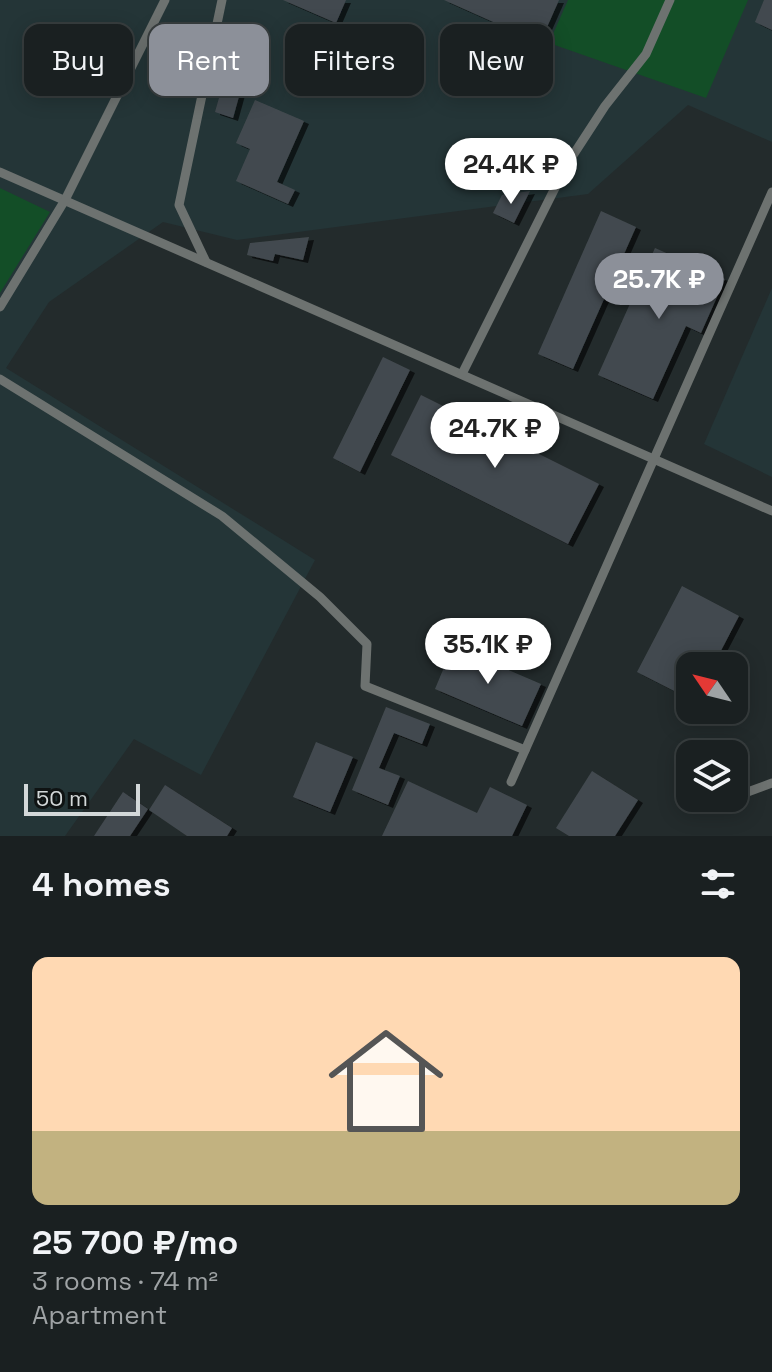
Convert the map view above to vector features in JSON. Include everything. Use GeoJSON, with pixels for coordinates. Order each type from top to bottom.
{"type":"FeatureCollection","features":[{"type":"Feature","properties":{"kind":"lane"},"geometry":{"type":"LineString","coordinates":[[0,307],[65,200],[165,0]]}},
{"type":"Feature","properties":{"kind":"lane"},"geometry":{"type":"LineString","coordinates":[[206,262],[179,205],[222,0]]}},
{"type":"Feature","properties":{"kind":"lane"},"geometry":{"type":"LineString","coordinates":[[462,374],[566,166],[605,106],[646,54],[670,0]]}},
{"type":"Feature","properties":{"kind":"lane"},"geometry":{"type":"LineString","coordinates":[[0,172],[772,511]]}},
{"type":"Feature","properties":{"kind":"lane"},"geometry":{"type":"LineString","coordinates":[[511,782],[772,192]]}},
{"type":"Feature","properties":{"kind":"lane"},"geometry":{"type":"LineString","coordinates":[[0,379],[222,516],[320,597],[367,644],[365,686],[525,750]]}},
{"type":"Feature","properties":{"kind":"lane"},"geometry":{"type":"LineString","coordinates":[[748,791],[772,783]]}},
{"type":"Feature","properties":{"kind":"shaded area"},"geometry":{"type":"Polygon","coordinates":[[[0,0],[772,0],[772,142],[688,105],[588,194],[237,240],[163,222],[49,302],[6,368],[315,560],[201,775],[134,739],[65,836],[0,836],[0,0]]]}},
{"type":"Feature","properties":{"kind":"shaded area"},"geometry":{"type":"Polygon","coordinates":[[[772,288],[772,477],[704,444],[772,288]]]}},
{"type":"Feature","properties":{"kind":"green space"},"geometry":{"type":"Polygon","coordinates":[[[568,0],[748,0],[706,98],[553,44],[553,34],[568,0]]]}},
{"type":"Feature","properties":{"kind":"green space"},"geometry":{"type":"Polygon","coordinates":[[[0,188],[50,212],[0,293],[0,188]]]}},
{"type":"Feature","properties":{"kind":"building"},"geometry":{"type":"Polygon","coordinates":[[[283,0],[346,0],[336,23],[283,0]]]}},
{"type":"Feature","properties":{"kind":"building"},"geometry":{"type":"Polygon","coordinates":[[[444,0],[559,0],[548,24],[498,24],[444,0]]]}},
{"type":"Feature","properties":{"kind":"building"},"geometry":{"type":"Polygon","coordinates":[[[764,0],[772,0],[772,30],[755,22],[764,0]]]}},
{"type":"Feature","properties":{"kind":"building"},"geometry":{"type":"Polygon","coordinates":[[[220,96],[239,96],[233,118],[215,112],[220,96]]]}},
{"type":"Feature","properties":{"kind":"building"},"geometry":{"type":"Polygon","coordinates":[[[255,100],[304,121],[277,182],[295,190],[288,204],[236,181],[250,149],[236,143],[255,100]]]}},
{"type":"Feature","properties":{"kind":"building"},"geometry":{"type":"Polygon","coordinates":[[[530,191],[514,223],[493,213],[502,195],[530,191]]]}},
{"type":"Feature","properties":{"kind":"building"},"geometry":{"type":"Polygon","coordinates":[[[601,211],[636,227],[573,369],[538,354],[601,211]]]}},
{"type":"Feature","properties":{"kind":"building"},"geometry":{"type":"Polygon","coordinates":[[[309,237],[303,260],[275,254],[273,261],[247,255],[250,243],[309,237]]]}},
{"type":"Feature","properties":{"kind":"building"},"geometry":{"type":"Polygon","coordinates":[[[655,248],[725,279],[701,333],[686,326],[653,399],[598,375],[655,248]]]}},
{"type":"Feature","properties":{"kind":"building"},"geometry":{"type":"Polygon","coordinates":[[[383,357],[410,370],[360,472],[333,458],[383,357]]]}},
{"type":"Feature","properties":{"kind":"building"},"geometry":{"type":"Polygon","coordinates":[[[421,395],[599,484],[568,544],[391,455],[421,395]]]}},
{"type":"Feature","properties":{"kind":"building"},"geometry":{"type":"Polygon","coordinates":[[[682,586],[739,616],[720,652],[676,652],[676,692],[637,672],[682,586]]]}},
{"type":"Feature","properties":{"kind":"building"},"geometry":{"type":"Polygon","coordinates":[[[453,646],[541,684],[522,726],[435,689],[453,646]]]}},
{"type":"Feature","properties":{"kind":"building"},"geometry":{"type":"Polygon","coordinates":[[[386,707],[430,724],[422,744],[394,733],[379,768],[400,776],[388,805],[352,790],[386,707]]]}},
{"type":"Feature","properties":{"kind":"building"},"geometry":{"type":"Polygon","coordinates":[[[316,742],[353,757],[330,812],[293,797],[316,742]]]}},
{"type":"Feature","properties":{"kind":"building"},"geometry":{"type":"Polygon","coordinates":[[[592,771],[638,800],[615,836],[569,836],[556,828],[592,771]]]}},
{"type":"Feature","properties":{"kind":"building"},"geometry":{"type":"Polygon","coordinates":[[[408,781],[477,813],[490,787],[527,805],[512,836],[382,836],[408,781]]]}},
{"type":"Feature","properties":{"kind":"building"},"geometry":{"type":"Polygon","coordinates":[[[165,785],[232,828],[227,836],[187,836],[149,810],[165,785]]]}},
{"type":"Feature","properties":{"kind":"building"},"geometry":{"type":"Polygon","coordinates":[[[123,792],[148,809],[130,836],[94,836],[123,792]]]}}]}
